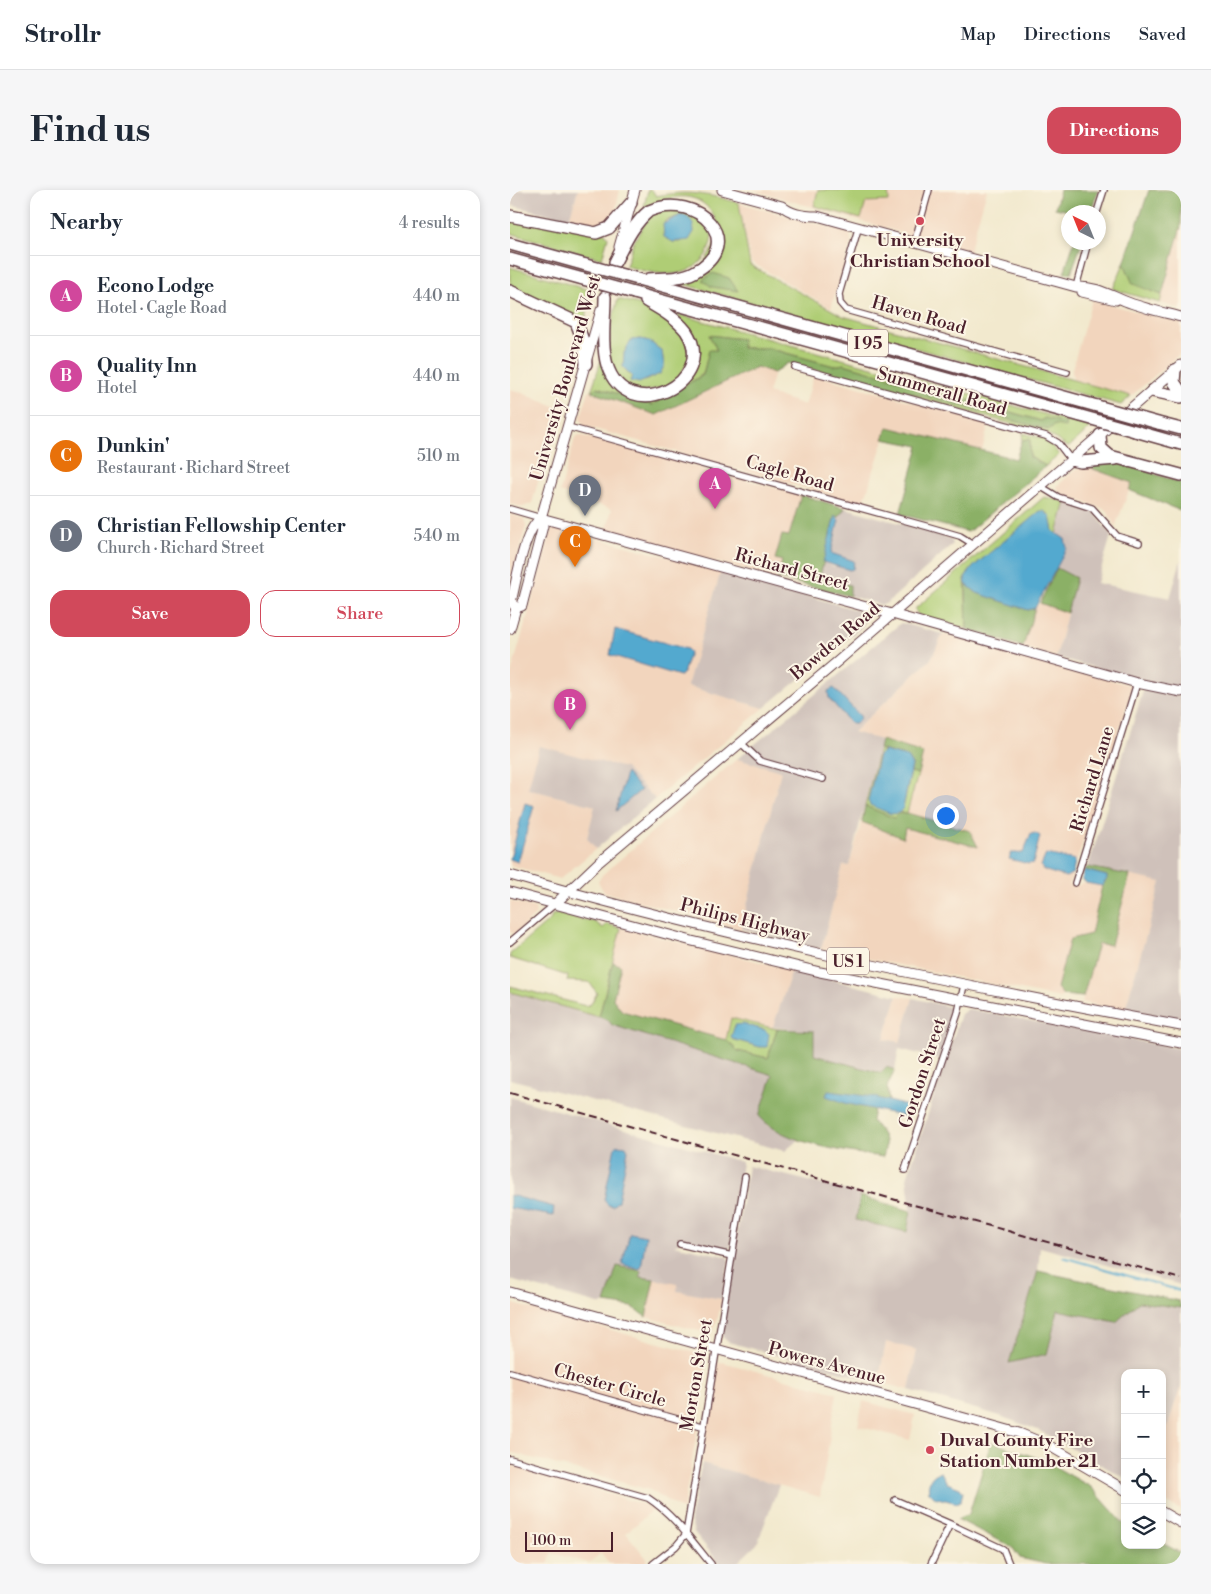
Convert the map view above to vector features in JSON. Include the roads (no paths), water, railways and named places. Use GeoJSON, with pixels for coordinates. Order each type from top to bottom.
{"type":"FeatureCollection","features":[{"type":"Feature","properties":{"kind":"highway"},"geometry":{"type":"LineString","coordinates":[[615,262],[647,212],[658,205],[680,199],[696,203],[707,210],[715,222],[717,238],[715,250],[704,265],[688,275],[638,280]]}},
{"type":"Feature","properties":{"kind":"highway"},"geometry":{"type":"LineString","coordinates":[[510,216],[596,232],[609,228],[631,203]]}},
{"type":"Feature","properties":{"kind":"highway","name":"I 95"},"geometry":{"type":"LineString","coordinates":[[510,244],[1181,429]]}},
{"type":"Feature","properties":{"kind":"highway","name":"I 95"},"geometry":{"type":"LineString","coordinates":[[510,259],[1181,444]]}},
{"type":"Feature","properties":{"kind":"highway"},"geometry":{"type":"LineString","coordinates":[[510,291],[576,322],[584,343],[586,364]]}},
{"type":"Feature","properties":{"kind":"highway"},"geometry":{"type":"LineString","coordinates":[[605,296],[605,354],[610,372],[618,384],[630,392],[644,396],[658,395],[671,390],[686,375],[691,366],[692,346],[686,331],[676,321],[634,293]]}},
{"type":"Feature","properties":{"kind":"highway"},"geometry":{"type":"LineString","coordinates":[[1178,367],[1174,382],[1181,392]]}},
{"type":"Feature","properties":{"kind":"highway"},"geometry":{"type":"LineString","coordinates":[[1152,391],[1181,397]]}},
{"type":"Feature","properties":{"kind":"highway"},"geometry":{"type":"LineString","coordinates":[[1100,435],[1101,448],[1104,453],[1118,459],[1181,475]]}},
{"type":"Feature","properties":{"kind":"highway"},"geometry":{"type":"LineString","coordinates":[[1071,460],[1081,462],[1118,459]]}},
{"type":"Feature","properties":{"kind":"main road","name":"University Boulevard West"},"geometry":{"type":"LineString","coordinates":[[510,629],[516,608],[522,606],[542,526],[540,518],[568,427],[635,190]]}},
{"type":"Feature","properties":{"kind":"main road"},"geometry":{"type":"LineString","coordinates":[[722,190],[782,206],[786,210],[807,216],[817,216],[858,229],[1076,287],[1086,287],[1105,292],[1126,301],[1181,316]]}},
{"type":"Feature","properties":{"kind":"main road","name":"Bowden Road"},"geometry":{"type":"LineString","coordinates":[[555,904],[567,890],[892,614],[1178,367]]}},
{"type":"Feature","properties":{"kind":"main road","name":"Richard Street"},"geometry":{"type":"LineString","coordinates":[[540,518],[892,614],[1137,684],[1181,692]]}},
{"type":"Feature","properties":{"kind":"main road","name":"Philips Highway"},"geometry":{"type":"LineString","coordinates":[[510,875],[779,945],[964,985],[1181,1026]]}},
{"type":"Feature","properties":{"kind":"main road","name":"Philips Highway"},"geometry":{"type":"LineString","coordinates":[[510,892],[775,962],[960,1001],[1181,1043]]}},
{"type":"Feature","properties":{"kind":"main road"},"geometry":{"type":"LineString","coordinates":[[775,962],[779,945]]}},
{"type":"Feature","properties":{"kind":"main road"},"geometry":{"type":"LineString","coordinates":[[1097,1028],[1100,1011]]}},
{"type":"Feature","properties":{"kind":"main road"},"geometry":{"type":"LineString","coordinates":[[1130,1034],[1133,1017]]}},
{"type":"Feature","properties":{"kind":"main road","name":"Powers Avenue"},"geometry":{"type":"LineString","coordinates":[[510,1292],[1019,1433],[1048,1445],[1121,1488]]}},
{"type":"Feature","properties":{"kind":"main road"},"geometry":{"type":"LineString","coordinates":[[1166,1514],[1181,1523]]}},
{"type":"Feature","properties":{"kind":"street"},"geometry":{"type":"LineString","coordinates":[[914,244],[929,190]]}},
{"type":"Feature","properties":{"kind":"street"},"geometry":{"type":"LineString","coordinates":[[1099,205],[1104,190]]}},
{"type":"Feature","properties":{"kind":"street","name":"Haven Road"},"geometry":{"type":"LineString","coordinates":[[858,229],[839,294],[840,304],[846,310],[1067,372]]}},
{"type":"Feature","properties":{"kind":"street"},"geometry":{"type":"LineString","coordinates":[[1076,287],[1086,250]]}},
{"type":"Feature","properties":{"kind":"street","name":"Summerall Road"},"geometry":{"type":"LineString","coordinates":[[795,366],[1046,436],[1058,443],[1071,460]]}},
{"type":"Feature","properties":{"kind":"street","name":"Cagle Road"},"geometry":{"type":"LineString","coordinates":[[568,427],[937,529],[960,536],[973,544]]}},
{"type":"Feature","properties":{"kind":"street"},"geometry":{"type":"LineString","coordinates":[[1040,486],[1058,497],[1092,508],[1117,536],[1140,544]]}},
{"type":"Feature","properties":{"kind":"street","name":"Richard Street"},"geometry":{"type":"LineString","coordinates":[[510,509],[540,518]]}},
{"type":"Feature","properties":{"kind":"street","name":"Richard Lane"},"geometry":{"type":"LineString","coordinates":[[1075,883],[1137,684]]}},
{"type":"Feature","properties":{"kind":"street"},"geometry":{"type":"LineString","coordinates":[[741,742],[760,761],[823,779]]}},
{"type":"Feature","properties":{"kind":"street","name":"Bowden Road"},"geometry":{"type":"LineString","coordinates":[[510,942],[555,904]]}},
{"type":"Feature","properties":{"kind":"street","name":"Gordon Street"},"geometry":{"type":"LineString","coordinates":[[905,1170],[964,985]]}},
{"type":"Feature","properties":{"kind":"street","name":"Morton Street"},"geometry":{"type":"LineString","coordinates":[[686,1534],[702,1426],[745,1177]]}},
{"type":"Feature","properties":{"kind":"street"},"geometry":{"type":"LineString","coordinates":[[680,1244],[732,1256]]}},
{"type":"Feature","properties":{"kind":"street","name":"Chester Circle"},"geometry":{"type":"LineString","coordinates":[[510,1372],[702,1426]]}},
{"type":"Feature","properties":{"kind":"street"},"geometry":{"type":"LineString","coordinates":[[510,1459],[648,1498],[664,1510],[711,1564]]}},
{"type":"Feature","properties":{"kind":"street"},"geometry":{"type":"LineString","coordinates":[[895,1500],[1003,1549],[1009,1564]]}},
{"type":"Feature","properties":{"kind":"street"},"geometry":{"type":"LineString","coordinates":[[931,1564],[950,1524]]}},
{"type":"Feature","properties":{"kind":"street"},"geometry":{"type":"LineString","coordinates":[[654,1564],[676,1546],[686,1534]]}},
{"type":"Feature","properties":{"kind":"water"},"geometry":{"type":"Polygon","coordinates":[[[681,215],[691,220],[694,232],[689,240],[673,242],[664,237],[663,224],[681,215]]]}},
{"type":"Feature","properties":{"kind":"water"},"geometry":{"type":"Polygon","coordinates":[[[641,339],[649,341],[662,351],[664,366],[660,374],[639,383],[630,381],[632,376],[623,367],[624,353],[631,340],[641,339]]]}},
{"type":"Feature","properties":{"kind":"water"},"geometry":{"type":"Polygon","coordinates":[[[1040,511],[1044,511],[1050,516],[1053,531],[1065,539],[1067,548],[1035,608],[1028,610],[977,593],[966,584],[965,577],[974,566],[1040,511]]]}},
{"type":"Feature","properties":{"kind":"water"},"geometry":{"type":"Polygon","coordinates":[[[835,516],[839,520],[831,553],[854,561],[853,569],[850,570],[823,562],[835,516]]]}},
{"type":"Feature","properties":{"kind":"water"},"geometry":{"type":"Polygon","coordinates":[[[615,629],[687,649],[690,652],[683,674],[680,676],[610,655],[615,629]]]}},
{"type":"Feature","properties":{"kind":"water"},"geometry":{"type":"Polygon","coordinates":[[[834,688],[861,717],[856,724],[851,724],[829,698],[828,691],[834,688]]]}},
{"type":"Feature","properties":{"kind":"water"},"geometry":{"type":"Polygon","coordinates":[[[884,751],[907,757],[912,765],[903,808],[899,813],[891,814],[870,805],[868,801],[879,755],[884,751]]]}},
{"type":"Feature","properties":{"kind":"water"},"geometry":{"type":"Polygon","coordinates":[[[626,773],[641,790],[616,811],[626,773]]]}},
{"type":"Feature","properties":{"kind":"water"},"geometry":{"type":"Polygon","coordinates":[[[525,803],[534,806],[518,862],[510,859],[525,803]]]}},
{"type":"Feature","properties":{"kind":"water"},"geometry":{"type":"Polygon","coordinates":[[[1035,833],[1040,836],[1033,863],[1029,864],[1009,859],[1011,853],[1023,853],[1031,834],[1035,833]]]}},
{"type":"Feature","properties":{"kind":"water"},"geometry":{"type":"Polygon","coordinates":[[[1046,854],[1075,860],[1073,873],[1066,877],[1043,870],[1041,866],[1046,854]]]}},
{"type":"Feature","properties":{"kind":"water"},"geometry":{"type":"Polygon","coordinates":[[[1084,870],[1107,876],[1107,879],[1102,886],[1086,883],[1082,879],[1084,870]]]}},
{"type":"Feature","properties":{"kind":"water"},"geometry":{"type":"Polygon","coordinates":[[[743,1024],[765,1030],[769,1034],[767,1047],[760,1047],[732,1039],[735,1025],[743,1024]]]}},
{"type":"Feature","properties":{"kind":"water"},"geometry":{"type":"Polygon","coordinates":[[[828,1091],[874,1097],[911,1107],[914,1112],[908,1117],[845,1103],[826,1096],[828,1091]]]}},
{"type":"Feature","properties":{"kind":"water"},"geometry":{"type":"Polygon","coordinates":[[[618,1145],[626,1146],[628,1150],[618,1201],[613,1206],[608,1205],[604,1200],[615,1147],[618,1145]]]}},
{"type":"Feature","properties":{"kind":"water"},"geometry":{"type":"Polygon","coordinates":[[[510,1195],[554,1207],[553,1216],[510,1208],[510,1195]]]}},
{"type":"Feature","properties":{"kind":"water"},"geometry":{"type":"Polygon","coordinates":[[[630,1233],[646,1236],[641,1268],[637,1269],[622,1264],[630,1233]]]}},
{"type":"Feature","properties":{"kind":"water"},"geometry":{"type":"Polygon","coordinates":[[[941,1472],[947,1483],[960,1488],[963,1492],[961,1500],[957,1503],[934,1497],[929,1492],[931,1479],[941,1472]]]}},
{"type":"Feature","properties":{"kind":"waterway"},"geometry":{"type":"LineString","coordinates":[[1063,1257],[1181,1291]]}},
{"type":"Feature","properties":{"kind":"railway"},"geometry":{"type":"LineString","coordinates":[[510,1093],[1181,1279]]}},
{"type":"Feature","properties":{"kind":"place","name":"University Christian School"},"geometry":{"type":"Point","coordinates":[920,221]}},
{"type":"Feature","properties":{"kind":"place","name":"Econo Lodge"},"geometry":{"type":"Point","coordinates":[715,509]}},
{"type":"Feature","properties":{"kind":"place","name":"Christian Fellowship Center"},"geometry":{"type":"Point","coordinates":[585,516]}},
{"type":"Feature","properties":{"kind":"place","name":"Dunkin'"},"geometry":{"type":"Point","coordinates":[575,567]}},
{"type":"Feature","properties":{"kind":"place","name":"Quality Inn"},"geometry":{"type":"Point","coordinates":[570,730]}},
{"type":"Feature","properties":{"kind":"place","name":"Duval County Fire Station Number 21"},"geometry":{"type":"Point","coordinates":[930,1450]}}]}
